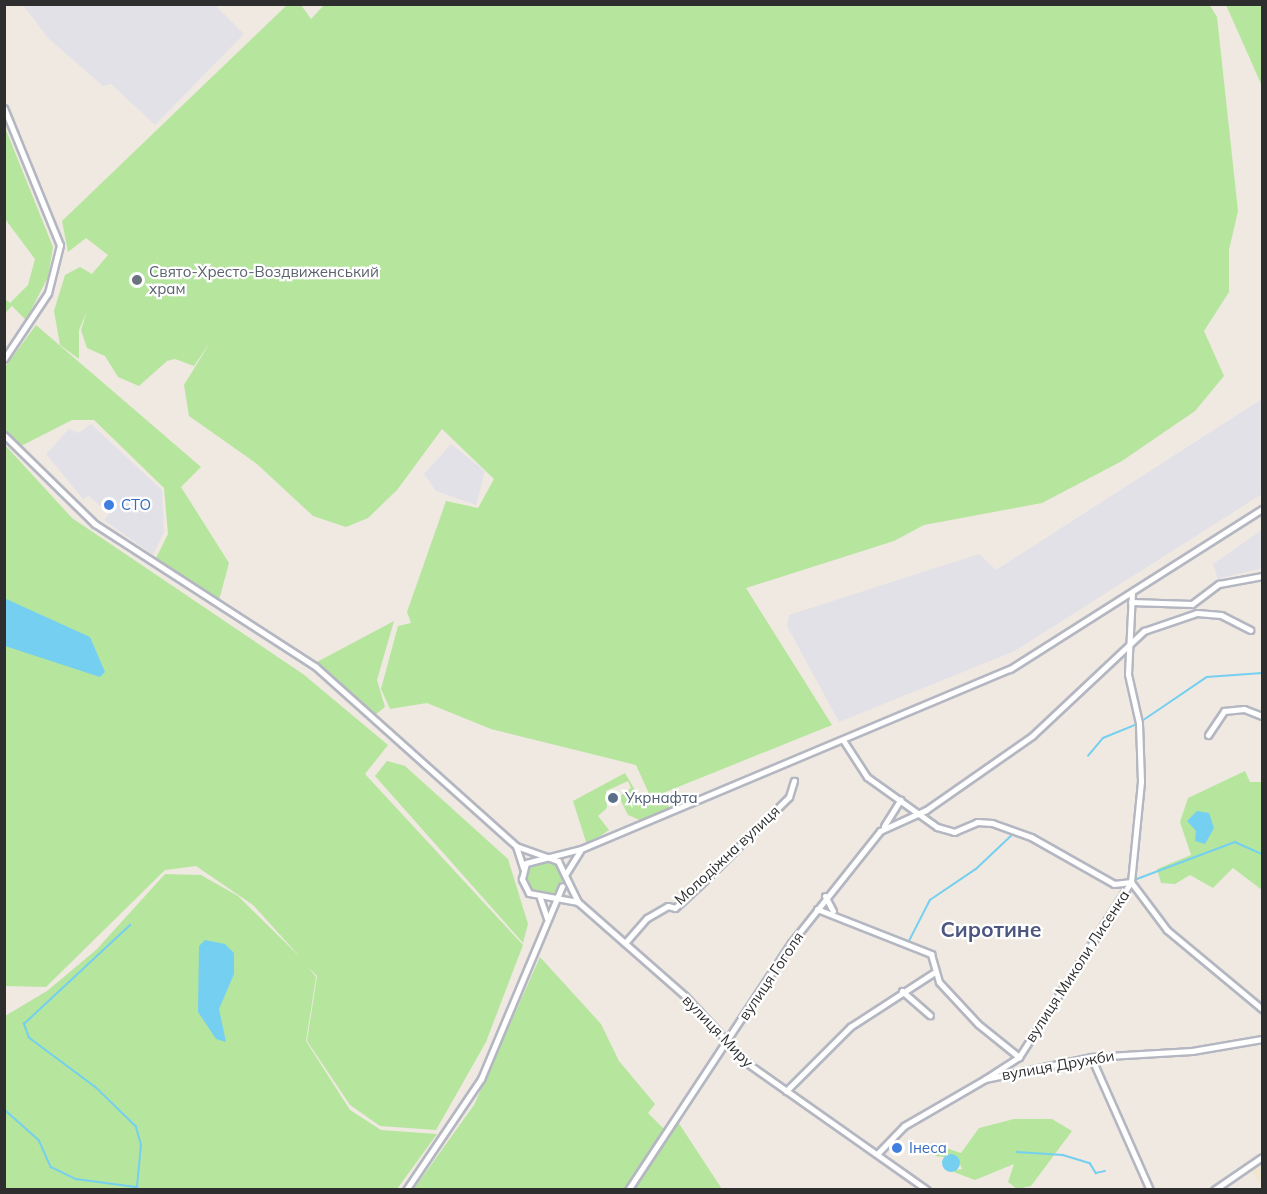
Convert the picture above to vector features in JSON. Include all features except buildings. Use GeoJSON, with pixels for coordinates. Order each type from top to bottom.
{"type":"FeatureCollection","features":[{"type":"Feature","properties":{"kind":"street"},"geometry":{"type":"LineString","coordinates":[[4,108],[60,245],[48,293],[4,359]]}},
{"type":"Feature","properties":{"kind":"street"},"geometry":{"type":"LineString","coordinates":[[4,435],[95,524],[316,667],[516,846],[544,855],[561,864],[564,878]]}},
{"type":"Feature","properties":{"kind":"street"},"geometry":{"type":"LineString","coordinates":[[523,868],[544,855],[581,849],[1010,669],[1263,509]]}},
{"type":"Feature","properties":{"kind":"street"},"geometry":{"type":"LineString","coordinates":[[1131,602],[1192,604],[1219,584],[1263,576]]}},
{"type":"Feature","properties":{"kind":"street"},"geometry":{"type":"LineString","coordinates":[[1132,593],[1128,674],[1139,723],[1141,781],[1131,882],[1167,930],[1263,1009]]}},
{"type":"Feature","properties":{"kind":"street","name":"вулиця Гоголя"},"geometry":{"type":"LineString","coordinates":[[627,1190],[825,896],[880,831],[915,812],[926,810],[1032,736],[1130,642],[1197,613],[1221,615],[1250,630]]}},
{"type":"Feature","properties":{"kind":"street"},"geometry":{"type":"LineString","coordinates":[[1208,735],[1224,711],[1244,709],[1263,716]]}},
{"type":"Feature","properties":{"kind":"street"},"geometry":{"type":"LineString","coordinates":[[843,740],[867,777],[915,812]]}},
{"type":"Feature","properties":{"kind":"street","name":"Молодіжна вулиця"},"geometry":{"type":"LineString","coordinates":[[625,943],[648,918],[668,906],[675,908],[706,879],[789,797],[794,781]]}},
{"type":"Feature","properties":{"kind":"street"},"geometry":{"type":"LineString","coordinates":[[880,831],[900,800]]}},
{"type":"Feature","properties":{"kind":"street","name":"вулиця Миколи Лисенка"},"geometry":{"type":"LineString","coordinates":[[915,812],[954,832],[977,822],[1024,835],[1114,884],[1131,882]]}},
{"type":"Feature","properties":{"kind":"street"},"geometry":{"type":"LineString","coordinates":[[516,846],[523,868],[525,889],[543,898],[578,902]]}},
{"type":"Feature","properties":{"kind":"street"},"geometry":{"type":"LineString","coordinates":[[408,1188],[473,1093],[547,918],[559,900],[564,878],[581,849]]}},
{"type":"Feature","properties":{"kind":"street","name":"вулиця Миру"},"geometry":{"type":"LineString","coordinates":[[564,878],[578,902],[625,943],[728,1042],[786,1091],[927,1190]]}},
{"type":"Feature","properties":{"kind":"street","name":"вулиця Миколи Лисенка"},"geometry":{"type":"LineString","coordinates":[[985,1079],[1019,1057],[1131,882]]}},
{"type":"Feature","properties":{"kind":"street"},"geometry":{"type":"LineString","coordinates":[[543,898],[562,886]]}},
{"type":"Feature","properties":{"kind":"street"},"geometry":{"type":"LineString","coordinates":[[825,896],[833,911]]}},
{"type":"Feature","properties":{"kind":"street"},"geometry":{"type":"LineString","coordinates":[[543,898],[547,918]]}},
{"type":"Feature","properties":{"kind":"street"},"geometry":{"type":"LineString","coordinates":[[817,909],[833,911],[931,954],[933,973],[978,1024],[1019,1057]]}},
{"type":"Feature","properties":{"kind":"street"},"geometry":{"type":"LineString","coordinates":[[786,1091],[850,1027],[902,991],[933,973]]}},
{"type":"Feature","properties":{"kind":"street"},"geometry":{"type":"LineString","coordinates":[[902,991],[930,1015]]}},
{"type":"Feature","properties":{"kind":"street","name":"вулиця Дружби"},"geometry":{"type":"LineString","coordinates":[[877,1154],[904,1126],[985,1079],[1091,1057],[1192,1051],[1263,1039]]}},
{"type":"Feature","properties":{"kind":"street"},"geometry":{"type":"LineString","coordinates":[[1091,1057],[1150,1190]]}},
{"type":"Feature","properties":{"kind":"street"},"geometry":{"type":"LineString","coordinates":[[1214,1190],[1263,1156]]}},
{"type":"Feature","properties":{"kind":"street"},"geometry":{"type":"LineString","coordinates":[[912,1190],[918,1183]]}},
{"type":"Feature","properties":{"kind":"shaded area"},"geometry":{"type":"Polygon","coordinates":[[[23,5],[215,5],[244,34],[155,125],[111,84],[103,86],[48,38],[23,5]]]}},
{"type":"Feature","properties":{"kind":"shaded area"},"geometry":{"type":"Polygon","coordinates":[[[1262,399],[1262,494],[1015,651],[839,722],[787,626],[789,615],[979,554],[996,570],[1262,399]]]}},
{"type":"Feature","properties":{"kind":"shaded area"},"geometry":{"type":"Polygon","coordinates":[[[91,424],[162,490],[164,532],[153,555],[104,520],[109,514],[89,496],[83,499],[46,454],[69,429],[78,433],[91,424]]]}},
{"type":"Feature","properties":{"kind":"shaded area"},"geometry":{"type":"Polygon","coordinates":[[[451,444],[485,471],[476,505],[436,491],[424,474],[451,444]]]}},
{"type":"Feature","properties":{"kind":"shaded area"},"geometry":{"type":"Polygon","coordinates":[[[1262,530],[1262,568],[1218,579],[1213,564],[1262,530]]]}},
{"type":"Feature","properties":{"kind":"shaded area"},"geometry":{"type":"Polygon","coordinates":[[[1262,1162],[1262,1185],[1251,1170],[1262,1162]]]}},
{"type":"Feature","properties":{"kind":"green space"},"geometry":{"type":"Polygon","coordinates":[[[325,4],[1209,4],[1217,17],[1238,211],[1229,250],[1229,292],[1204,331],[1224,376],[1195,411],[1122,461],[1042,503],[924,525],[894,541],[746,588],[832,725],[663,793],[671,811],[642,821],[628,815],[619,797],[631,788],[628,781],[606,791],[607,808],[598,816],[609,830],[587,845],[573,801],[625,773],[642,802],[651,798],[636,765],[491,729],[427,703],[390,709],[381,689],[398,626],[411,623],[407,612],[446,501],[478,508],[494,479],[442,429],[397,490],[368,518],[346,527],[313,516],[257,464],[189,416],[184,385],[211,341],[194,366],[175,359],[167,361],[139,386],[118,377],[105,356],[87,348],[81,330],[87,311],[79,330],[79,359],[60,345],[54,311],[65,275],[80,267],[92,274],[108,255],[86,238],[68,252],[62,221],[287,5],[301,5],[311,19],[325,4]]]}},
{"type":"Feature","properties":{"kind":"green space"},"geometry":{"type":"Polygon","coordinates":[[[1226,5],[1262,5],[1262,86],[1226,5]]]}},
{"type":"Feature","properties":{"kind":"green space"},"geometry":{"type":"Polygon","coordinates":[[[4,125],[53,247],[48,277],[26,320],[12,306],[5,313],[5,299],[10,303],[28,285],[35,259],[5,219],[4,125]]]}},
{"type":"Feature","properties":{"kind":"green space"},"geometry":{"type":"Polygon","coordinates":[[[36,325],[201,467],[181,487],[229,563],[219,600],[156,558],[168,534],[164,488],[94,420],[72,420],[19,447],[5,432],[5,367],[36,325]]]}},
{"type":"Feature","properties":{"kind":"green space"},"geometry":{"type":"Polygon","coordinates":[[[5,445],[72,518],[303,674],[388,745],[365,774],[523,945],[486,1042],[436,1130],[380,1126],[350,1105],[307,1041],[317,976],[308,967],[316,977],[306,1041],[350,1110],[381,1130],[437,1134],[397,1189],[5,1189],[5,1016],[47,991],[96,950],[165,874],[201,875],[238,896],[300,957],[253,905],[196,866],[165,870],[46,987],[5,986],[5,445]]]}},
{"type":"Feature","properties":{"kind":"green space"},"geometry":{"type":"Polygon","coordinates":[[[394,621],[377,680],[385,707],[375,715],[315,663],[394,621]]]}},
{"type":"Feature","properties":{"kind":"green space"},"geometry":{"type":"Polygon","coordinates":[[[387,761],[405,766],[508,859],[528,924],[523,943],[375,776],[387,761]]]}},
{"type":"Feature","properties":{"kind":"green space"},"geometry":{"type":"Polygon","coordinates":[[[1245,771],[1250,782],[1262,782],[1262,890],[1233,868],[1213,888],[1190,875],[1175,884],[1161,883],[1157,869],[1191,855],[1180,822],[1188,798],[1245,771]]]}},
{"type":"Feature","properties":{"kind":"green space"},"geometry":{"type":"Polygon","coordinates":[[[544,858],[557,864],[563,877],[557,890],[544,896],[531,890],[525,877],[531,864],[544,858]]]}},
{"type":"Feature","properties":{"kind":"green space"},"geometry":{"type":"Polygon","coordinates":[[[540,957],[601,1024],[619,1061],[655,1104],[648,1113],[665,1130],[626,1189],[413,1190],[474,1105],[540,957]]]}},
{"type":"Feature","properties":{"kind":"green space"},"geometry":{"type":"Polygon","coordinates":[[[1014,1119],[1052,1119],[1072,1131],[1031,1186],[1017,1189],[1008,1182],[1014,1164],[975,1180],[951,1171],[962,1169],[958,1159],[935,1156],[940,1146],[961,1153],[979,1128],[1014,1119]]]}},
{"type":"Feature","properties":{"kind":"green space"},"geometry":{"type":"Polygon","coordinates":[[[678,1122],[722,1189],[633,1189],[646,1171],[678,1122]]]}},
{"type":"Feature","properties":{"kind":"water"},"geometry":{"type":"Polygon","coordinates":[[[4,598],[90,637],[105,672],[100,677],[5,646],[4,598]]]}},
{"type":"Feature","properties":{"kind":"water"},"geometry":{"type":"Polygon","coordinates":[[[1197,811],[1209,813],[1214,828],[1205,844],[1195,841],[1196,831],[1187,821],[1197,811]]]}},
{"type":"Feature","properties":{"kind":"water"},"geometry":{"type":"Polygon","coordinates":[[[205,940],[225,944],[234,953],[234,974],[219,1009],[226,1042],[216,1039],[198,1012],[199,946],[205,940]]]}},
{"type":"Feature","properties":{"kind":"water"},"geometry":{"type":"Polygon","coordinates":[[[951,1154],[957,1157],[960,1163],[957,1169],[951,1172],[945,1169],[942,1163],[945,1157],[951,1154]]]}},
{"type":"Feature","properties":{"kind":"waterway"},"geometry":{"type":"LineString","coordinates":[[1142,721],[1207,677],[1262,673]]}},
{"type":"Feature","properties":{"kind":"waterway"},"geometry":{"type":"LineString","coordinates":[[1088,756],[1103,738],[1137,724]]}},
{"type":"Feature","properties":{"kind":"waterway"},"geometry":{"type":"LineString","coordinates":[[909,941],[930,900],[976,869],[1012,835]]}},
{"type":"Feature","properties":{"kind":"waterway"},"geometry":{"type":"LineString","coordinates":[[1137,879],[1235,842],[1262,854]]}},
{"type":"Feature","properties":{"kind":"waterway"},"geometry":{"type":"LineString","coordinates":[[4,1109],[39,1140],[51,1167],[76,1179],[137,1187],[141,1145],[136,1127],[96,1088],[29,1038],[24,1024],[130,925]]}},
{"type":"Feature","properties":{"kind":"waterway"},"geometry":{"type":"LineString","coordinates":[[1017,1152],[1063,1155],[1090,1163],[1096,1173],[1105,1171]]}},
{"type":"Feature","properties":{"kind":"place","name":"Свято-Хресто-Воздвиженський храм"},"geometry":{"type":"Point","coordinates":[137,280]}},
{"type":"Feature","properties":{"kind":"place","name":"СТО"},"geometry":{"type":"Point","coordinates":[109,505]}},
{"type":"Feature","properties":{"kind":"place","name":"Укрнафта"},"geometry":{"type":"Point","coordinates":[613,798]}},
{"type":"Feature","properties":{"kind":"place","name":"Інеса"},"geometry":{"type":"Point","coordinates":[897,1148]}},
{"type":"Feature","properties":{"kind":"district","name":"Сиротине"},"geometry":{"type":"Point","coordinates":[991,929]}}]}
